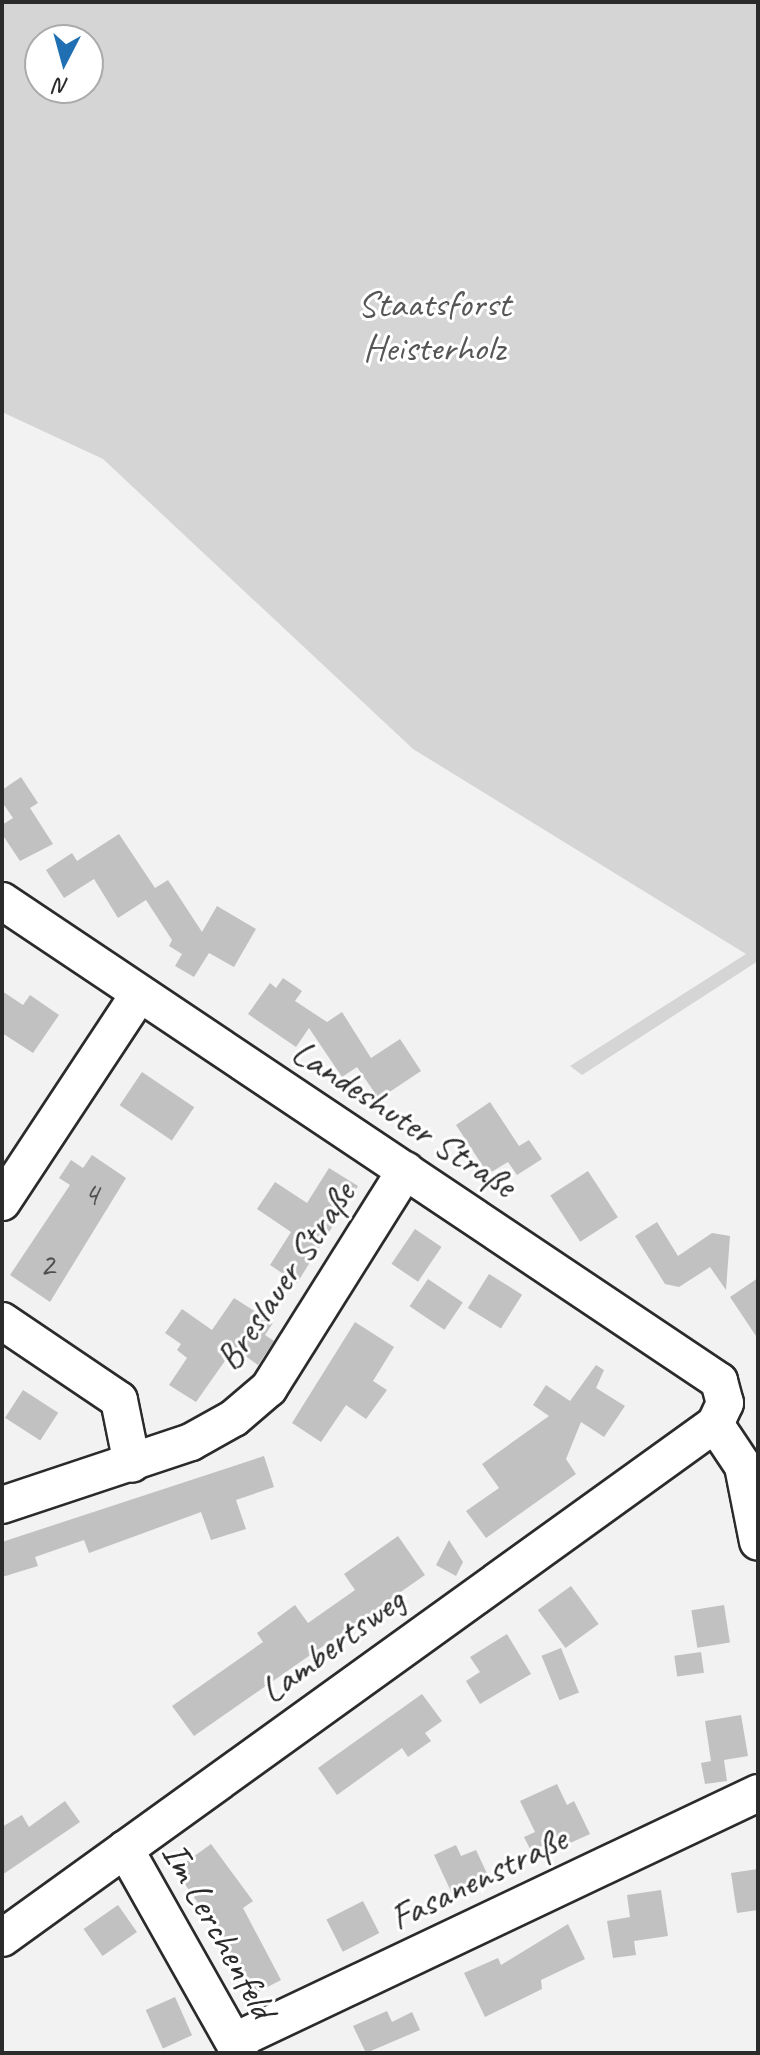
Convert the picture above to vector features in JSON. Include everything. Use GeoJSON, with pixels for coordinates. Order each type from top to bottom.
{"type":"FeatureCollection","features":[{"type":"Feature","properties":{"kind":"street","name":"Landeshuter Straße"},"geometry":{"type":"LineString","coordinates":[[2,901],[719,1381],[725,1403],[715,1424]]}},
{"type":"Feature","properties":{"kind":"street"},"geometry":{"type":"LineString","coordinates":[[2,1202],[139,994]]}},
{"type":"Feature","properties":{"kind":"street","name":"Breslauer Straße"},"geometry":{"type":"LineString","coordinates":[[2,1505],[191,1442],[234,1418],[269,1388],[406,1170]]}},
{"type":"Feature","properties":{"kind":"street"},"geometry":{"type":"LineString","coordinates":[[2,1321],[119,1400],[132,1464]]}},
{"type":"Feature","properties":{"kind":"street"},"geometry":{"type":"LineString","coordinates":[[715,1424],[743,1466],[758,1542]]}},
{"type":"Feature","properties":{"kind":"street","name":"Lambertsweg"},"geometry":{"type":"LineString","coordinates":[[2,1938],[715,1424]]}},
{"type":"Feature","properties":{"kind":"street","name":"Fasanenstraße"},"geometry":{"type":"LineString","coordinates":[[238,2047],[758,1793]]}},
{"type":"Feature","properties":{"kind":"street","name":"Im Lerchenfeld"},"geometry":{"type":"LineString","coordinates":[[125,1849],[238,2047]]}},
{"type":"Feature","properties":{"kind":"green space","name":"Staatsforst Heisterholz"},"geometry":{"type":"Polygon","coordinates":[[[2,2],[758,2],[758,961],[582,1075],[570,1066],[746,954],[413,749],[103,459],[2,412],[2,2]]]}},
{"type":"Feature","properties":{"kind":"building"},"geometry":{"type":"Polygon","coordinates":[[[21,777],[38,803],[30,808],[53,844],[20,861],[2,834],[2,825],[13,818],[2,802],[2,790],[21,777]]]}},
{"type":"Feature","properties":{"kind":"building"},"geometry":{"type":"Polygon","coordinates":[[[119,834],[155,888],[168,880],[202,932],[217,906],[256,929],[234,967],[209,953],[194,977],[175,966],[182,954],[169,946],[172,940],[146,900],[118,918],[94,879],[64,898],[46,870],[72,853],[77,861],[119,834]]]}},
{"type":"Feature","properties":{"kind":"building"},"geometry":{"type":"Polygon","coordinates":[[[283,978],[302,991],[295,1001],[327,1022],[342,1012],[371,1058],[400,1039],[421,1071],[379,1099],[357,1067],[342,1077],[309,1028],[296,1047],[248,1014],[270,983],[276,988],[283,978]]]}},
{"type":"Feature","properties":{"kind":"building"},"geometry":{"type":"Polygon","coordinates":[[[2,991],[23,1005],[30,995],[59,1015],[33,1053],[2,1033],[2,991]]]}},
{"type":"Feature","properties":{"kind":"building"},"geometry":{"type":"Polygon","coordinates":[[[142,1072],[194,1107],[172,1140],[120,1105],[142,1072]]]}},
{"type":"Feature","properties":{"kind":"building"},"geometry":{"type":"Polygon","coordinates":[[[490,1102],[519,1146],[529,1140],[542,1159],[517,1175],[508,1162],[488,1174],[456,1125],[490,1102]]]}},
{"type":"Feature","properties":{"kind":"building"},"geometry":{"type":"Polygon","coordinates":[[[92,1155],[126,1178],[50,1302],[10,1275],[70,1185],[59,1178],[71,1160],[83,1168],[92,1155]]]}},
{"type":"Feature","properties":{"kind":"building"},"geometry":{"type":"Polygon","coordinates":[[[329,1168],[358,1186],[297,1283],[270,1265],[291,1232],[257,1209],[275,1182],[307,1203],[329,1168]]]}},
{"type":"Feature","properties":{"kind":"building"},"geometry":{"type":"Polygon","coordinates":[[[588,1171],[618,1217],[580,1242],[550,1196],[588,1171]]]}},
{"type":"Feature","properties":{"kind":"building"},"geometry":{"type":"Polygon","coordinates":[[[657,1222],[678,1256],[712,1233],[730,1236],[726,1290],[710,1267],[679,1287],[665,1284],[635,1236],[657,1222]]]}},
{"type":"Feature","properties":{"kind":"building"},"geometry":{"type":"Polygon","coordinates":[[[415,1229],[442,1247],[418,1282],[392,1264],[415,1229]]]}},
{"type":"Feature","properties":{"kind":"building"},"geometry":{"type":"Polygon","coordinates":[[[489,1274],[522,1295],[501,1329],[468,1308],[489,1274]]]}},
{"type":"Feature","properties":{"kind":"building"},"geometry":{"type":"Polygon","coordinates":[[[758,1278],[758,1339],[730,1297],[758,1278]]]}},
{"type":"Feature","properties":{"kind":"building"},"geometry":{"type":"Polygon","coordinates":[[[428,1279],[463,1302],[444,1330],[410,1306],[428,1279]]]}},
{"type":"Feature","properties":{"kind":"building"},"geometry":{"type":"Polygon","coordinates":[[[234,1298],[273,1323],[265,1335],[274,1341],[258,1365],[234,1348],[196,1402],[169,1385],[187,1358],[177,1350],[181,1344],[165,1333],[182,1309],[212,1330],[234,1298]]]}},
{"type":"Feature","properties":{"kind":"building"},"geometry":{"type":"Polygon","coordinates":[[[355,1322],[394,1347],[373,1381],[387,1390],[366,1419],[346,1405],[321,1442],[292,1423],[355,1322]]]}},
{"type":"Feature","properties":{"kind":"building"},"geometry":{"type":"Polygon","coordinates":[[[596,1365],[604,1370],[596,1388],[625,1406],[604,1437],[581,1422],[566,1459],[576,1474],[486,1538],[466,1511],[499,1488],[482,1464],[549,1416],[533,1405],[546,1385],[570,1401],[596,1365]]]}},
{"type":"Feature","properties":{"kind":"building"},"geometry":{"type":"Polygon","coordinates":[[[23,1390],[58,1413],[40,1441],[5,1418],[23,1390]]]}},
{"type":"Feature","properties":{"kind":"building"},"geometry":{"type":"Polygon","coordinates":[[[264,1456],[274,1487],[236,1500],[246,1529],[211,1540],[201,1512],[89,1553],[84,1540],[35,1557],[38,1566],[2,1577],[2,1542],[264,1456]]]}},
{"type":"Feature","properties":{"kind":"building"},"geometry":{"type":"Polygon","coordinates":[[[398,1536],[425,1575],[194,1736],[172,1706],[263,1642],[257,1633],[295,1605],[308,1623],[355,1590],[344,1574],[398,1536]]]}},
{"type":"Feature","properties":{"kind":"building"},"geometry":{"type":"Polygon","coordinates":[[[449,1540],[463,1562],[456,1576],[436,1565],[449,1540]]]}},
{"type":"Feature","properties":{"kind":"building"},"geometry":{"type":"Polygon","coordinates":[[[571,1586],[599,1624],[565,1648],[538,1610],[571,1586]]]}},
{"type":"Feature","properties":{"kind":"building"},"geometry":{"type":"Polygon","coordinates":[[[724,1605],[730,1643],[697,1648],[691,1610],[724,1605]]]}},
{"type":"Feature","properties":{"kind":"building"},"geometry":{"type":"Polygon","coordinates":[[[507,1634],[531,1674],[480,1704],[466,1681],[480,1672],[470,1657],[507,1634]]]}},
{"type":"Feature","properties":{"kind":"building"},"geometry":{"type":"Polygon","coordinates":[[[561,1648],[579,1693],[560,1700],[542,1656],[561,1648]]]}},
{"type":"Feature","properties":{"kind":"building"},"geometry":{"type":"Polygon","coordinates":[[[701,1652],[704,1673],[677,1677],[674,1656],[701,1652]]]}},
{"type":"Feature","properties":{"kind":"building"},"geometry":{"type":"Polygon","coordinates":[[[422,1694],[442,1721],[425,1733],[431,1741],[408,1757],[402,1748],[337,1795],[318,1768],[422,1694]]]}},
{"type":"Feature","properties":{"kind":"building"},"geometry":{"type":"Polygon","coordinates":[[[741,1715],[748,1756],[724,1760],[727,1781],[705,1784],[701,1763],[711,1761],[705,1721],[741,1715]]]}},
{"type":"Feature","properties":{"kind":"building"},"geometry":{"type":"Polygon","coordinates":[[[557,1784],[567,1805],[574,1801],[590,1834],[535,1859],[524,1837],[535,1832],[520,1801],[557,1784]]]}},
{"type":"Feature","properties":{"kind":"building"},"geometry":{"type":"Polygon","coordinates":[[[65,1801],[80,1822],[2,1875],[2,1827],[22,1815],[29,1827],[65,1801]]]}},
{"type":"Feature","properties":{"kind":"building"},"geometry":{"type":"Polygon","coordinates":[[[211,1844],[253,1901],[243,1908],[281,1980],[250,1996],[203,1910],[175,1870],[211,1844]]]}},
{"type":"Feature","properties":{"kind":"building"},"geometry":{"type":"Polygon","coordinates":[[[456,1845],[461,1856],[476,1850],[491,1882],[454,1898],[434,1855],[456,1845]]]}},
{"type":"Feature","properties":{"kind":"building"},"geometry":{"type":"Polygon","coordinates":[[[758,1869],[758,1910],[737,1913],[731,1873],[758,1869]]]}},
{"type":"Feature","properties":{"kind":"building"},"geometry":{"type":"Polygon","coordinates":[[[661,1890],[668,1936],[634,1941],[636,1955],[613,1958],[607,1921],[630,1917],[627,1895],[661,1890]]]}},
{"type":"Feature","properties":{"kind":"building"},"geometry":{"type":"Polygon","coordinates":[[[363,1901],[379,1933],[343,1952],[326,1920],[363,1901]]]}},
{"type":"Feature","properties":{"kind":"building"},"geometry":{"type":"Polygon","coordinates":[[[118,1905],[137,1932],[103,1956],[84,1929],[118,1905]]]}},
{"type":"Feature","properties":{"kind":"building"},"geometry":{"type":"Polygon","coordinates":[[[568,1924],[585,1959],[541,1980],[542,1989],[485,2017],[464,1973],[498,1958],[501,1965],[568,1924]]]}},
{"type":"Feature","properties":{"kind":"building"},"geometry":{"type":"Polygon","coordinates":[[[175,1997],[192,2035],[163,2048],[146,2010],[175,1997]]]}},
{"type":"Feature","properties":{"kind":"building"},"geometry":{"type":"Polygon","coordinates":[[[387,2011],[392,2022],[412,2012],[420,2030],[366,2053],[353,2026],[387,2011]]]}}]}
